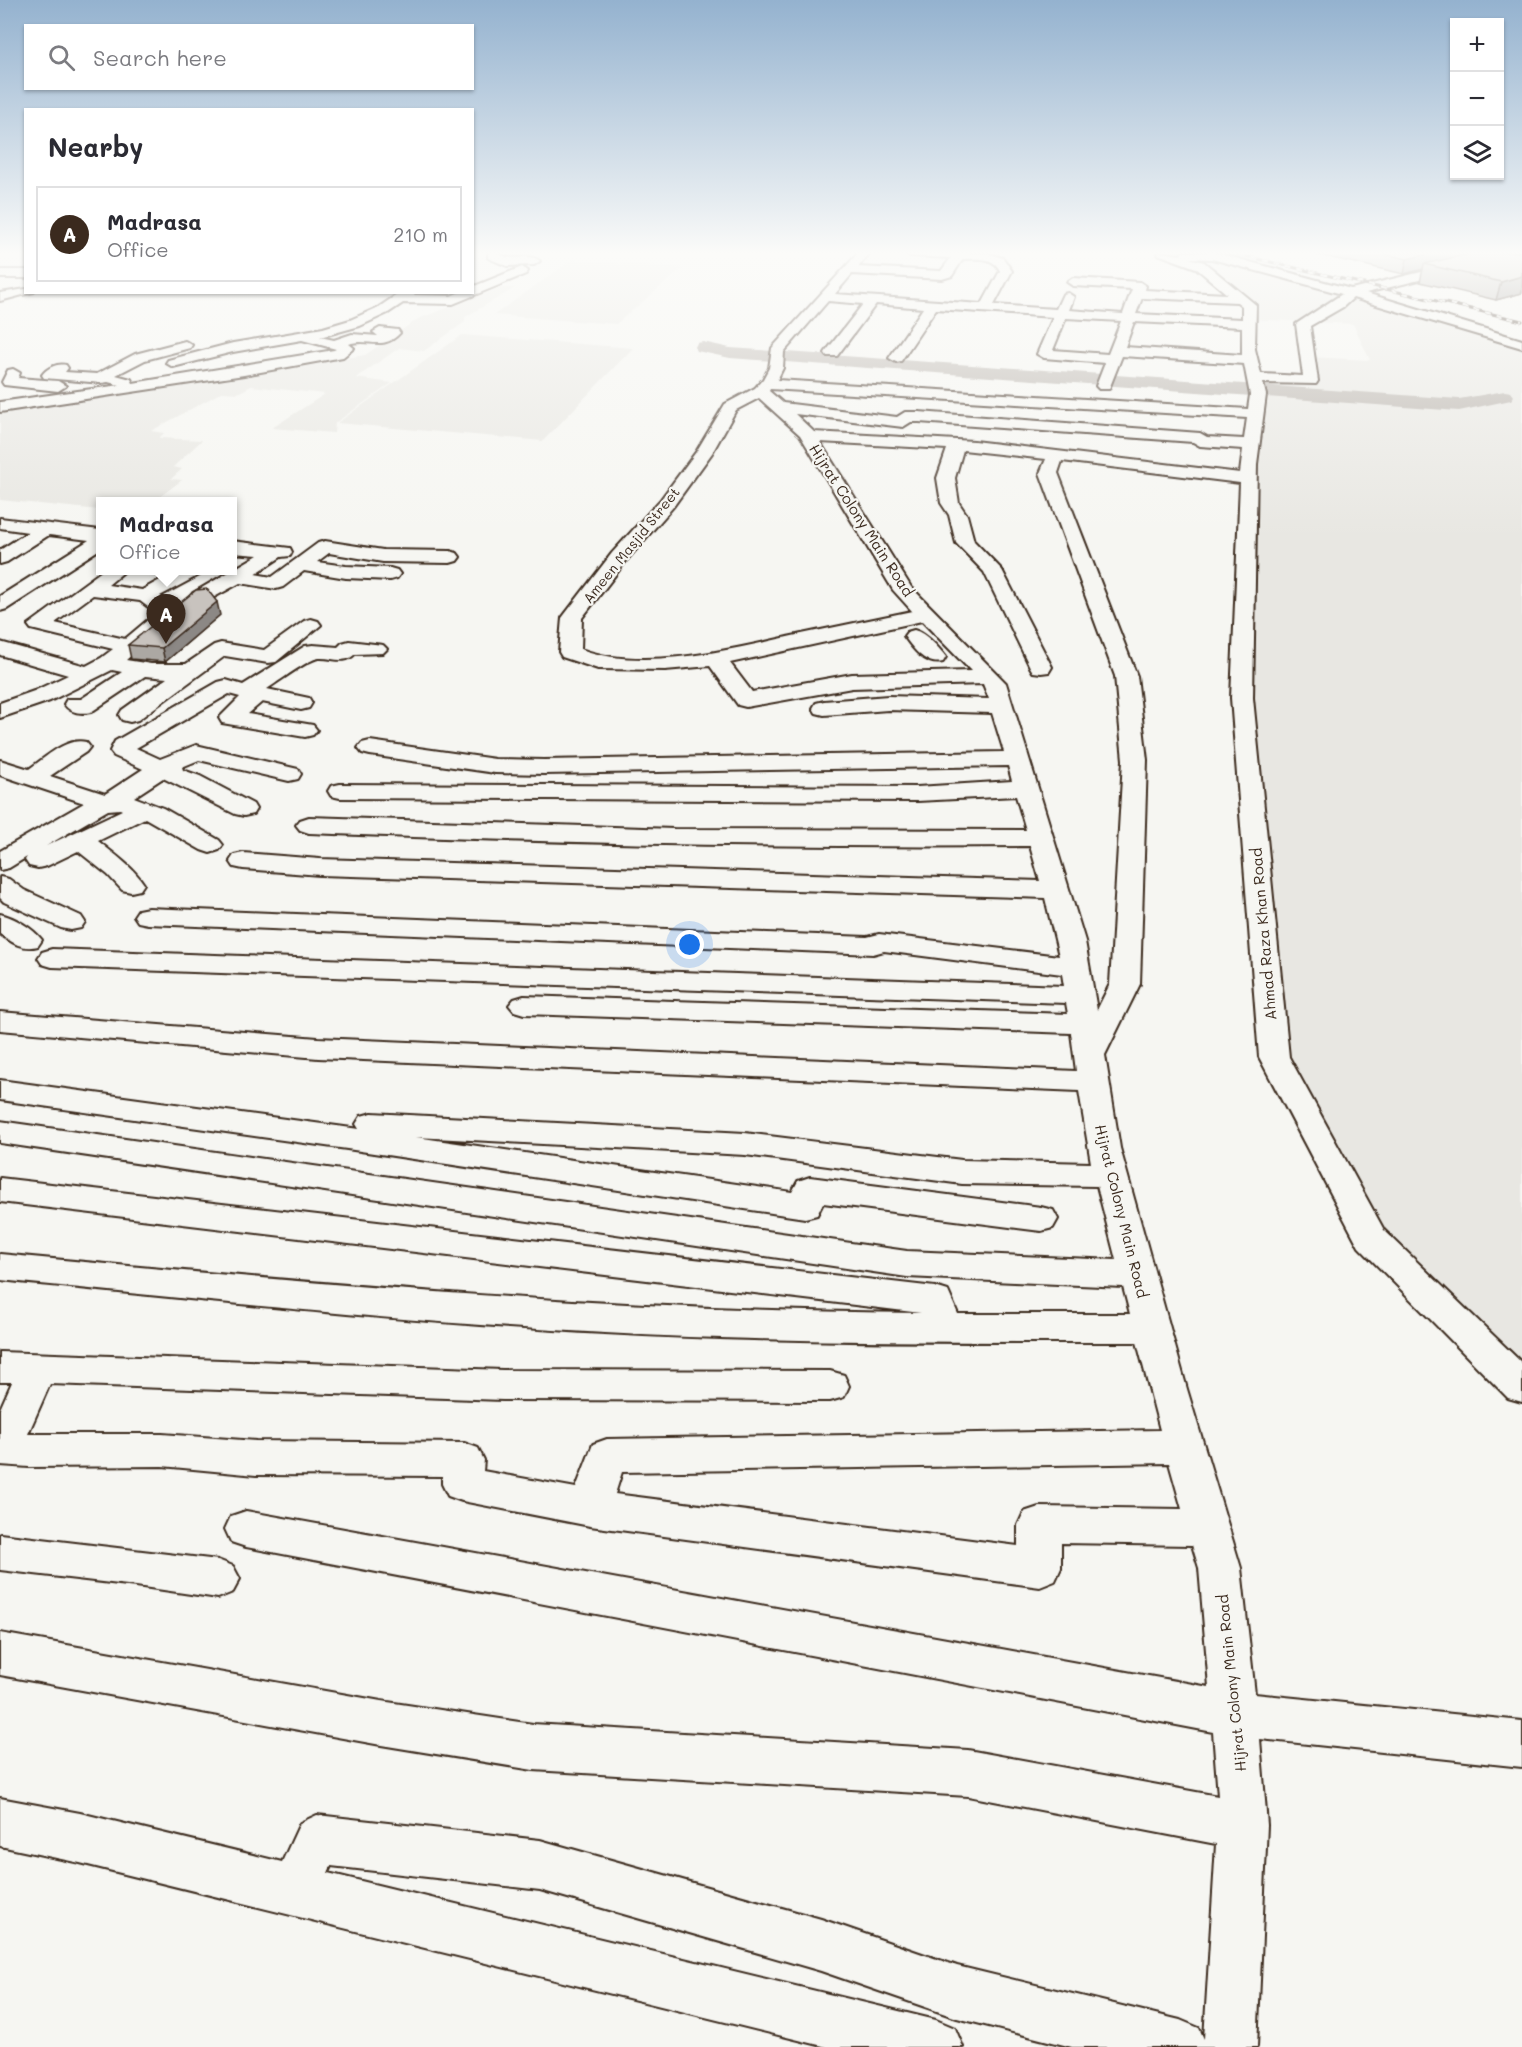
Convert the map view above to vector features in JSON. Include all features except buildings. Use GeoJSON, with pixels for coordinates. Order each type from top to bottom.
{"type":"FeatureCollection","features":[{"type":"Feature","properties":{"kind":"street"},"geometry":{"type":"LineString","coordinates":[[123,384],[103,376],[140,357],[176,348]]}},
{"type":"Feature","properties":{"kind":"street"},"geometry":{"type":"LineString","coordinates":[[173,363],[202,352],[231,348]]}},
{"type":"Feature","properties":{"kind":"street"},"geometry":{"type":"LineString","coordinates":[[258,348],[265,354],[250,360],[261,368]]}},
{"type":"Feature","properties":{"kind":"street"},"geometry":{"type":"LineString","coordinates":[[300,348],[302,351]]}},
{"type":"Feature","properties":{"kind":"street"},"geometry":{"type":"LineString","coordinates":[[0,407],[80,394],[123,384],[217,375],[261,368],[339,354],[345,348]]}},
{"type":"Feature","properties":{"kind":"street"},"geometry":{"type":"LineString","coordinates":[[772,379],[792,348]]}},
{"type":"Feature","properties":{"kind":"street"},"geometry":{"type":"LineString","coordinates":[[832,353],[837,348]]}},
{"type":"Feature","properties":{"kind":"street"},"geometry":{"type":"LineString","coordinates":[[896,358],[903,348]]}},
{"type":"Feature","properties":{"kind":"street"},"geometry":{"type":"LineString","coordinates":[[1047,348],[1044,354],[1251,360]]}},
{"type":"Feature","properties":{"kind":"street"},"geometry":{"type":"LineString","coordinates":[[1106,381],[1118,348]]}},
{"type":"Feature","properties":{"kind":"street","name":"Ahmad Raza Khan Road"},"geometry":{"type":"LineString","coordinates":[[1250,348],[1255,408],[1249,479],[1242,698],[1274,1057],[1371,1238],[1522,1387]]}},
{"type":"Feature","properties":{"kind":"street"},"geometry":{"type":"LineString","coordinates":[[772,379],[923,405],[1200,438],[1200,441],[1255,408],[1311,381],[1306,348]]}},
{"type":"Feature","properties":{"kind":"street"},"geometry":{"type":"LineString","coordinates":[[80,394],[57,386],[9,382],[18,369],[16,368],[57,370],[49,375],[123,384]]}},
{"type":"Feature","properties":{"kind":"street"},"geometry":{"type":"LineString","coordinates":[[772,379],[880,420],[903,422],[905,417],[923,405],[1255,408]]}},
{"type":"Feature","properties":{"kind":"street","name":"Hijrat Colony Main Road"},"geometry":{"type":"LineString","coordinates":[[772,379],[903,590],[920,625],[950,656],[995,692],[1071,941],[1110,1175],[1220,1568],[1243,1806],[1230,2047]]}},
{"type":"Feature","properties":{"kind":"street","name":"Ameen Masjid Street"},"geometry":{"type":"LineString","coordinates":[[772,379],[730,407],[692,470],[667,503],[619,557],[572,618],[570,652],[598,663],[665,663],[716,659],[920,625]]}},
{"type":"Feature","properties":{"kind":"street"},"geometry":{"type":"LineString","coordinates":[[3,390],[27,402]]}},
{"type":"Feature","properties":{"kind":"street"},"geometry":{"type":"LineString","coordinates":[[809,437],[867,438],[956,445],[1249,479]]}},
{"type":"Feature","properties":{"kind":"street"},"geometry":{"type":"LineString","coordinates":[[956,445],[946,478],[950,503],[958,515],[965,543],[992,570],[1041,667]]}},
{"type":"Feature","properties":{"kind":"street"},"geometry":{"type":"LineString","coordinates":[[0,1021],[318,1048],[1091,1069],[1125,984],[1135,760],[1126,676],[1049,473],[1056,456]]}},
{"type":"Feature","properties":{"kind":"street"},"geometry":{"type":"LineString","coordinates":[[0,523],[94,537]]}},
{"type":"Feature","properties":{"kind":"street"},"geometry":{"type":"LineString","coordinates":[[0,558],[46,529]]}},
{"type":"Feature","properties":{"kind":"street"},"geometry":{"type":"LineString","coordinates":[[37,558],[94,537]]}},
{"type":"Feature","properties":{"kind":"street"},"geometry":{"type":"LineString","coordinates":[[0,605],[65,563],[94,537]]}},
{"type":"Feature","properties":{"kind":"street"},"geometry":{"type":"LineString","coordinates":[[237,578],[276,583],[325,547],[383,556],[450,557]]}},
{"type":"Feature","properties":{"kind":"street"},"geometry":{"type":"LineString","coordinates":[[237,548],[276,552],[360,573],[401,575]]}},
{"type":"Feature","properties":{"kind":"street"},"geometry":{"type":"LineString","coordinates":[[200,597],[237,578],[276,552]]}},
{"type":"Feature","properties":{"kind":"street"},"geometry":{"type":"LineString","coordinates":[[65,563],[96,567]]}},
{"type":"Feature","properties":{"kind":"street"},"geometry":{"type":"LineString","coordinates":[[345,592],[360,573]]}},
{"type":"Feature","properties":{"kind":"street"},"geometry":{"type":"LineString","coordinates":[[0,647],[45,620],[110,575]]}},
{"type":"Feature","properties":{"kind":"street"},"geometry":{"type":"LineString","coordinates":[[145,596],[185,575]]}},
{"type":"Feature","properties":{"kind":"street"},"geometry":{"type":"LineString","coordinates":[[0,711],[89,674],[109,663],[167,615],[165,608],[145,596],[89,589]]}},
{"type":"Feature","properties":{"kind":"street"},"geometry":{"type":"LineString","coordinates":[[19,612],[128,646]]}},
{"type":"Feature","properties":{"kind":"street"},"geometry":{"type":"LineString","coordinates":[[130,715],[221,649],[268,657],[321,629],[313,651]]}},
{"type":"Feature","properties":{"kind":"street"},"geometry":{"type":"LineString","coordinates":[[0,647],[89,674]]}},
{"type":"Feature","properties":{"kind":"street"},"geometry":{"type":"LineString","coordinates":[[244,809],[190,781],[173,776],[165,766],[122,751],[123,746],[243,691],[313,651],[343,654],[349,647],[376,649]]}},
{"type":"Feature","properties":{"kind":"street"},"geometry":{"type":"LineString","coordinates":[[892,679],[950,656]]}},
{"type":"Feature","properties":{"kind":"street"},"geometry":{"type":"LineString","coordinates":[[716,659],[746,700],[852,681],[892,679],[995,692]]}},
{"type":"Feature","properties":{"kind":"street"},"geometry":{"type":"LineString","coordinates":[[109,663],[185,674],[243,691],[301,703]]}},
{"type":"Feature","properties":{"kind":"street"},"geometry":{"type":"LineString","coordinates":[[75,704],[83,706],[141,669]]}},
{"type":"Feature","properties":{"kind":"street"},"geometry":{"type":"LineString","coordinates":[[243,691],[230,717],[306,730]]}},
{"type":"Feature","properties":{"kind":"street"},"geometry":{"type":"LineString","coordinates":[[824,708],[995,692]]}},
{"type":"Feature","properties":{"kind":"street"},"geometry":{"type":"LineString","coordinates":[[32,777],[78,747]]}},
{"type":"Feature","properties":{"kind":"street"},"geometry":{"type":"LineString","coordinates":[[370,748],[495,766],[1021,773]]}},
{"type":"Feature","properties":{"kind":"street"},"geometry":{"type":"LineString","coordinates":[[108,803],[165,766],[196,752],[289,774]]}},
{"type":"Feature","properties":{"kind":"street"},"geometry":{"type":"LineString","coordinates":[[0,767],[108,803]]}},
{"type":"Feature","properties":{"kind":"street"},"geometry":{"type":"LineString","coordinates":[[340,791],[916,794],[1021,773]]}},
{"type":"Feature","properties":{"kind":"street"},"geometry":{"type":"LineString","coordinates":[[0,862],[101,804],[120,802],[144,809],[189,836],[210,845]]}},
{"type":"Feature","properties":{"kind":"street"},"geometry":{"type":"LineString","coordinates":[[4,890],[80,840],[144,809]]}},
{"type":"Feature","properties":{"kind":"street"},"geometry":{"type":"LineString","coordinates":[[309,825],[844,840],[1040,838]]}},
{"type":"Feature","properties":{"kind":"street"},"geometry":{"type":"LineString","coordinates":[[80,840],[131,884]]}},
{"type":"Feature","properties":{"kind":"street"},"geometry":{"type":"LineString","coordinates":[[243,861],[320,867],[1055,890]]}},
{"type":"Feature","properties":{"kind":"street"},"geometry":{"type":"LineString","coordinates":[[4,890],[71,922]]}},
{"type":"Feature","properties":{"kind":"street"},"geometry":{"type":"LineString","coordinates":[[148,916],[873,946],[879,942],[1079,995]]}},
{"type":"Feature","properties":{"kind":"street"},"geometry":{"type":"LineString","coordinates":[[0,922],[28,940]]}},
{"type":"Feature","properties":{"kind":"street"},"geometry":{"type":"LineString","coordinates":[[52,958],[1079,995]]}},
{"type":"Feature","properties":{"kind":"street"},"geometry":{"type":"LineString","coordinates":[[524,1005],[1079,995]]}},
{"type":"Feature","properties":{"kind":"street"},"geometry":{"type":"LineString","coordinates":[[0,1090],[347,1138],[805,1206],[810,1190],[1041,1218]]}},
{"type":"Feature","properties":{"kind":"street"},"geometry":{"type":"LineString","coordinates":[[347,1138],[357,1124],[745,1144],[962,1172],[1110,1175]]}},
{"type":"Feature","properties":{"kind":"street"},"geometry":{"type":"LineString","coordinates":[[0,1132],[907,1264],[1137,1274]]}},
{"type":"Feature","properties":{"kind":"street"},"geometry":{"type":"LineString","coordinates":[[0,1190],[935,1301],[944,1328]]}},
{"type":"Feature","properties":{"kind":"street"},"geometry":{"type":"LineString","coordinates":[[0,1267],[252,1292],[528,1314],[697,1322],[944,1328],[1152,1328]]}},
{"type":"Feature","properties":{"kind":"street"},"geometry":{"type":"LineString","coordinates":[[830,1386],[503,1385],[19,1368],[2,1449],[29,1451],[162,1450],[256,1458],[464,1460],[462,1484],[590,1508],[1040,1568],[1039,1525],[1208,1527]]}},
{"type":"Feature","properties":{"kind":"street"},"geometry":{"type":"LineString","coordinates":[[590,1508],[607,1456],[1184,1446]]}},
{"type":"Feature","properties":{"kind":"street"},"geometry":{"type":"LineString","coordinates":[[246,1529],[1234,1714],[1522,1744]]}},
{"type":"Feature","properties":{"kind":"street"},"geometry":{"type":"LineString","coordinates":[[0,1552],[136,1567],[218,1579]]}},
{"type":"Feature","properties":{"kind":"street"},"geometry":{"type":"LineString","coordinates":[[0,1654],[381,1723],[533,1747],[968,1773],[1243,1825]]}},
{"type":"Feature","properties":{"kind":"street"},"geometry":{"type":"LineString","coordinates":[[0,1822],[80,1838],[936,2047]]}},
{"type":"Feature","properties":{"kind":"street"},"geometry":{"type":"LineString","coordinates":[[294,1892],[317,1840],[540,1865],[821,1946],[957,1992],[1180,2047]]}},
{"type":"Feature","properties":{"kind":"shaded area"},"geometry":{"type":"Polygon","coordinates":[[[376,348],[429,348],[424,351],[399,348],[356,378],[392,383],[335,423],[334,433],[272,428],[325,394],[251,386],[238,393],[222,392],[151,431],[164,433],[159,438],[202,440],[173,467],[182,469],[171,479],[182,480],[159,497],[96,497],[96,510],[0,500],[0,412],[365,355],[376,348]]]}},
{"type":"Feature","properties":{"kind":"shaded area"},"geometry":{"type":"Polygon","coordinates":[[[444,348],[633,348],[543,441],[337,423],[444,348]]]}},
{"type":"Feature","properties":{"kind":"shaded area"},"geometry":{"type":"Polygon","coordinates":[[[1364,348],[1522,348],[1522,1387],[1371,1238],[1274,1057],[1242,698],[1249,464],[1269,397],[1267,381],[1310,381],[1307,357],[1370,360],[1364,348]]]}},
{"type":"Feature","properties":{"kind":"waterway"},"geometry":{"type":"LineString","coordinates":[[705,348],[730,353],[1459,405],[1505,396]]}},
{"type":"Feature","properties":{"kind":"place","name":"Madrasa"},"geometry":{"type":"Point","coordinates":[166,644]}}]}
